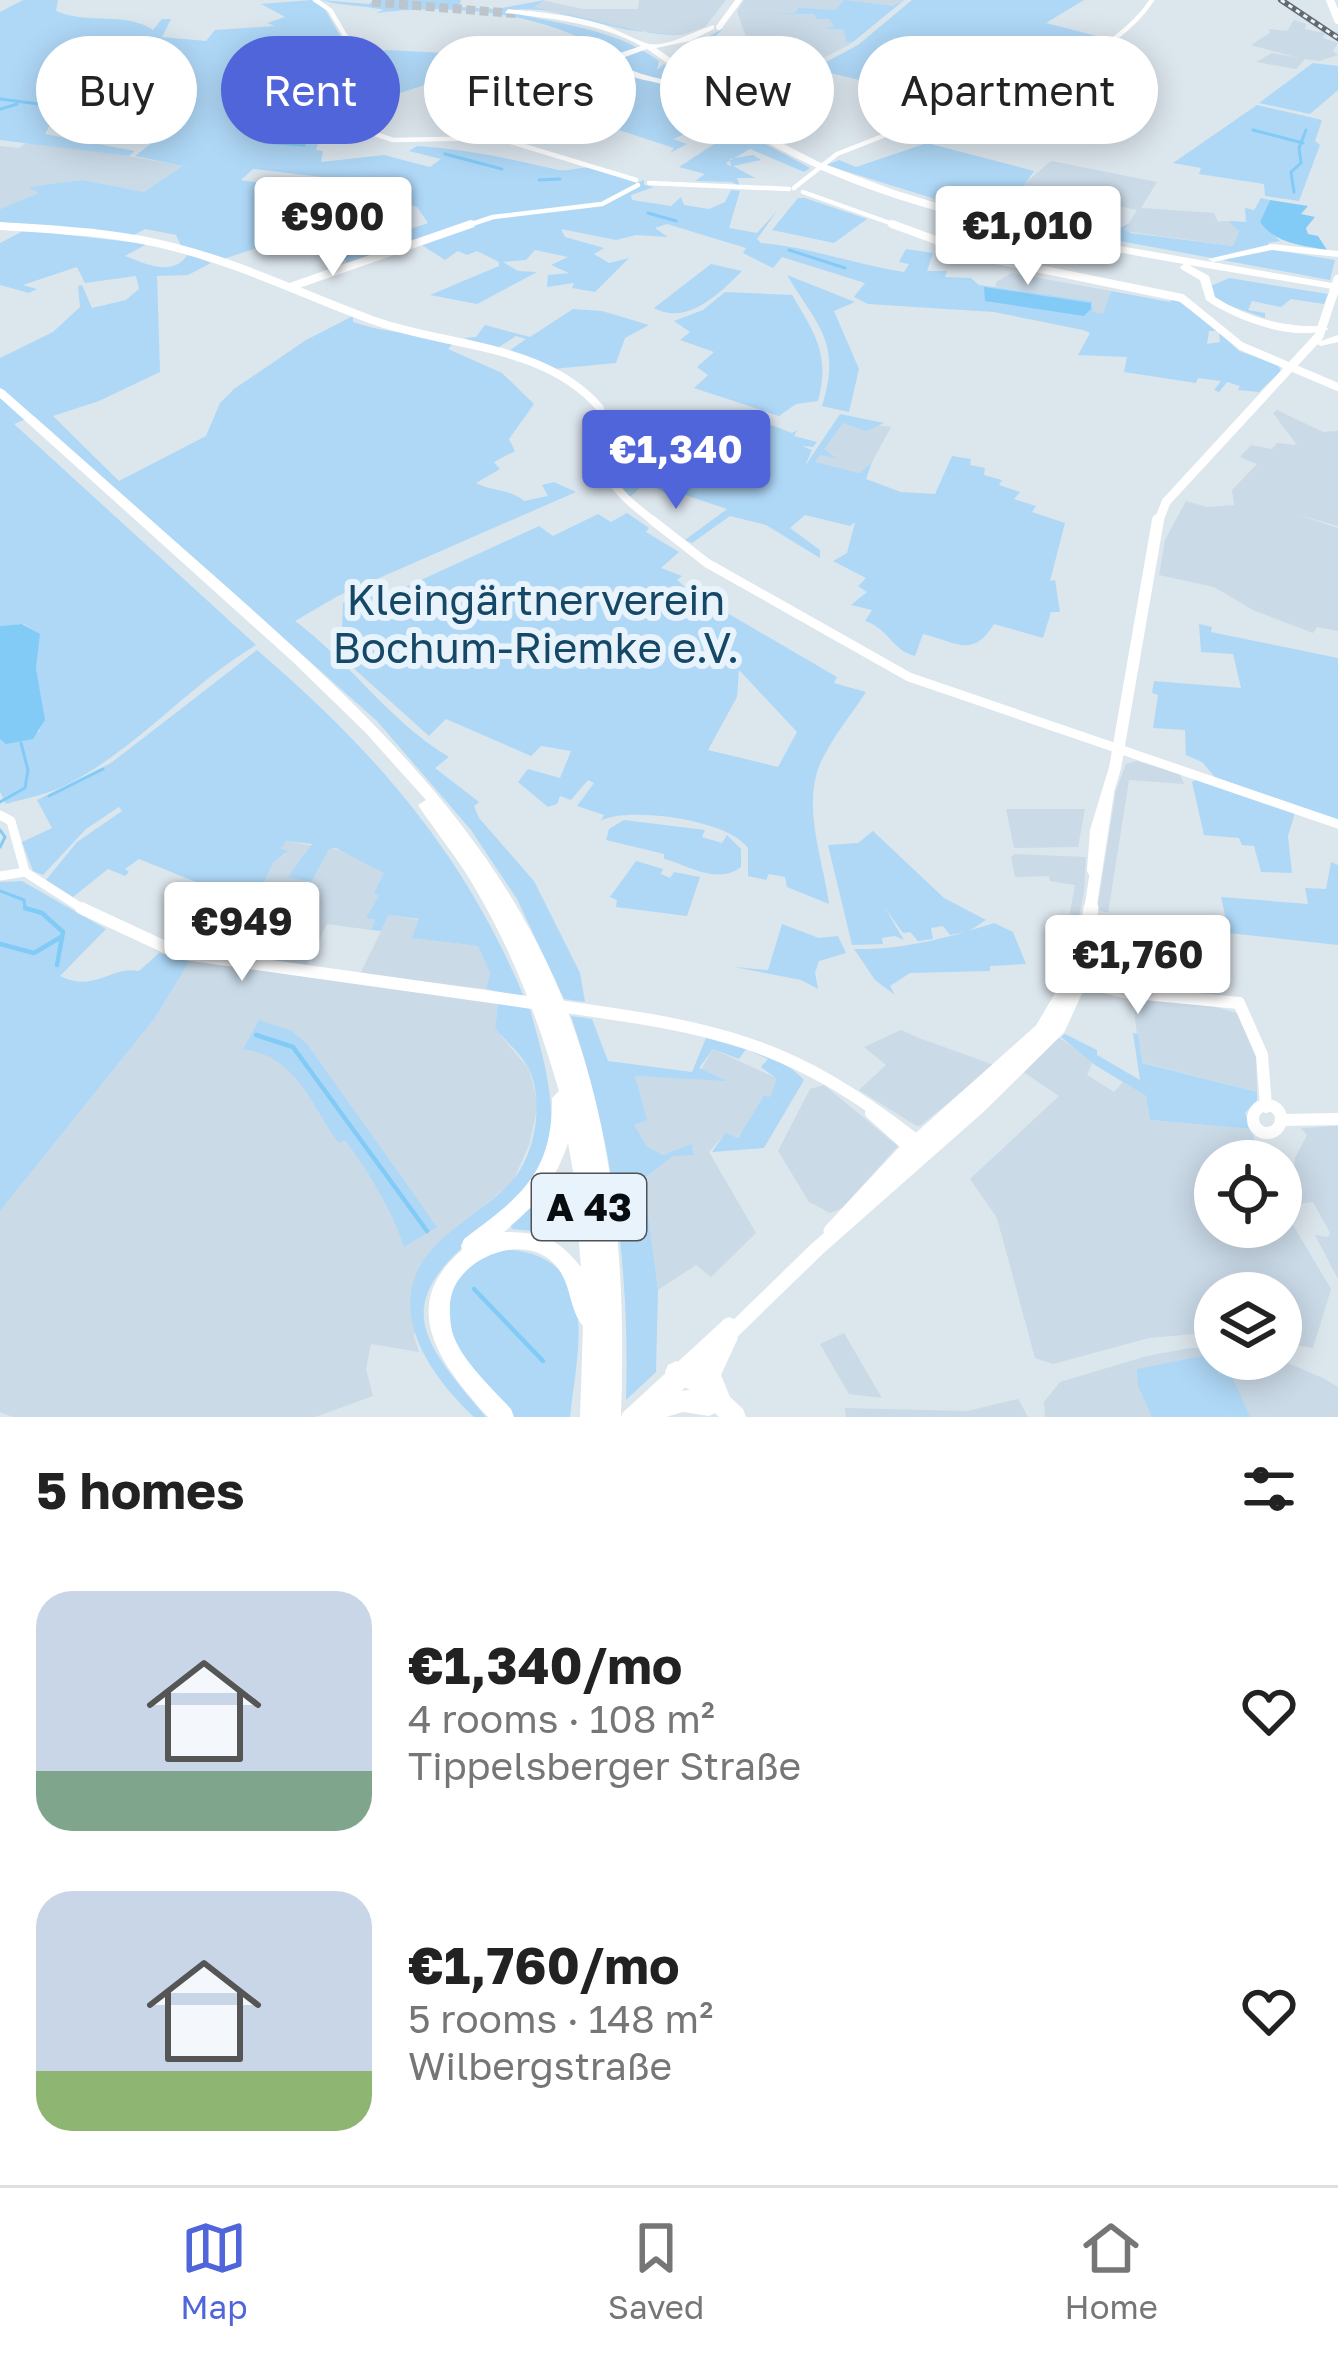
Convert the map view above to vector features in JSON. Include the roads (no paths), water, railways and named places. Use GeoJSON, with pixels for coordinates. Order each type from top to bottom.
{"type":"FeatureCollection","features":[{"type":"Feature","properties":{"kind":"highway"},"geometry":{"type":"LineString","coordinates":[[359,0],[372,1]]}},
{"type":"Feature","properties":{"kind":"highway"},"geometry":{"type":"LineString","coordinates":[[508,11],[656,38],[714,26]]}},
{"type":"Feature","properties":{"kind":"highway"},"geometry":{"type":"LineString","coordinates":[[520,14],[609,32],[660,51]]}},
{"type":"Feature","properties":{"kind":"highway"},"geometry":{"type":"LineString","coordinates":[[598,26],[660,53]]}},
{"type":"Feature","properties":{"kind":"highway"},"geometry":{"type":"LineString","coordinates":[[693,36],[714,26]]}},
{"type":"Feature","properties":{"kind":"highway"},"geometry":{"type":"LineString","coordinates":[[701,36],[714,26]]}},
{"type":"Feature","properties":{"kind":"highway"},"geometry":{"type":"LineString","coordinates":[[638,51],[620,58],[617,65],[648,72],[660,67]]}},
{"type":"Feature","properties":{"kind":"highway"},"geometry":{"type":"LineString","coordinates":[[660,51],[615,58],[614,66],[660,79]]}},
{"type":"Feature","properties":{"kind":"highway"},"geometry":{"type":"LineString","coordinates":[[776,144],[818,166],[939,209],[1182,266],[1334,288]]}},
{"type":"Feature","properties":{"kind":"highway"},"geometry":{"type":"LineString","coordinates":[[1105,246],[1286,274]]}},
{"type":"Feature","properties":{"kind":"highway"},"geometry":{"type":"LineString","coordinates":[[1105,246],[1334,288]]}},
{"type":"Feature","properties":{"kind":"highway"},"geometry":{"type":"LineString","coordinates":[[1198,259],[1266,248],[1338,257]]}},
{"type":"Feature","properties":{"kind":"highway"},"geometry":{"type":"LineString","coordinates":[[1266,248],[1254,253],[1254,262],[1334,288]]}},
{"type":"Feature","properties":{"kind":"highway"},"geometry":{"type":"LineString","coordinates":[[1182,266],[1202,275],[1210,298],[1223,306],[1328,336]]}},
{"type":"Feature","properties":{"kind":"highway"},"geometry":{"type":"LineString","coordinates":[[1208,286],[1221,278],[1256,279]]}},
{"type":"Feature","properties":{"kind":"highway","name":"A 43"},"geometry":{"type":"LineString","coordinates":[[0,392],[389,763],[478,876],[550,1006],[593,1136],[611,1255],[611,1416]]}},
{"type":"Feature","properties":{"kind":"highway","name":"A 43"},"geometry":{"type":"LineString","coordinates":[[0,402],[24,419]]}},
{"type":"Feature","properties":{"kind":"highway","name":"A 43"},"geometry":{"type":"LineString","coordinates":[[550,1006],[590,1208],[597,1328],[594,1390],[611,1416]]}},
{"type":"Feature","properties":{"kind":"highway"},"geometry":{"type":"LineString","coordinates":[[493,1417],[441,1349],[432,1325],[433,1300],[452,1262],[523,1206],[550,1172],[563,1133],[555,1064],[559,1054]]}},
{"type":"Feature","properties":{"kind":"highway"},"geometry":{"type":"LineString","coordinates":[[503,1417],[455,1359],[438,1315],[450,1275],[466,1258],[489,1245],[521,1240],[537,1243],[573,1266],[586,1302],[586,1382],[594,1390]]}},
{"type":"Feature","properties":{"kind":"highway"},"geometry":{"type":"LineString","coordinates":[[723,1411],[710,1375],[727,1338]]}},
{"type":"Feature","properties":{"kind":"highway"},"geometry":{"type":"LineString","coordinates":[[682,1376],[723,1411]]}},
{"type":"Feature","properties":{"kind":"highway"},"geometry":{"type":"LineString","coordinates":[[644,1417],[672,1401],[689,1399],[723,1411]]}},
{"type":"Feature","properties":{"kind":"main road"},"geometry":{"type":"LineString","coordinates":[[714,26],[729,0]]}},
{"type":"Feature","properties":{"kind":"main road"},"geometry":{"type":"LineString","coordinates":[[714,26],[739,0]]}},
{"type":"Feature","properties":{"kind":"main road"},"geometry":{"type":"LineString","coordinates":[[1332,0],[1338,15]]}},
{"type":"Feature","properties":{"kind":"main road"},"geometry":{"type":"LineString","coordinates":[[1328,336],[1334,288]]}},
{"type":"Feature","properties":{"kind":"main road"},"geometry":{"type":"LineString","coordinates":[[644,1417],[919,1149],[1051,1036],[1066,1015],[1094,883],[1092,852],[1118,752],[1150,577],[1174,498],[1328,336],[1334,288]]}},
{"type":"Feature","properties":{"kind":"main road"},"geometry":{"type":"LineString","coordinates":[[611,1416],[682,1376],[754,1308]]}},
{"type":"Feature","properties":{"kind":"street"},"geometry":{"type":"LineString","coordinates":[[315,0],[330,10],[356,54],[319,105],[321,116],[393,140],[498,138],[637,182],[797,190],[991,259],[1182,298],[1209,313],[1233,341],[1338,387]]}},
{"type":"Feature","properties":{"kind":"street"},"geometry":{"type":"LineString","coordinates":[[797,190],[837,154],[1053,74],[1130,27],[1152,0]]}},
{"type":"Feature","properties":{"kind":"street"},"geometry":{"type":"LineString","coordinates":[[290,287],[493,217],[602,204],[637,182]]}},
{"type":"Feature","properties":{"kind":"street"},"geometry":{"type":"LineString","coordinates":[[0,226],[103,233],[165,244],[374,321],[469,341],[552,372],[579,387],[599,408],[603,462],[618,494],[704,561],[909,676],[1118,752],[1338,824]]}},
{"type":"Feature","properties":{"kind":"street"},"geometry":{"type":"LineString","coordinates":[[2,816],[11,821],[25,872]]}},
{"type":"Feature","properties":{"kind":"street"},"geometry":{"type":"LineString","coordinates":[[0,876],[25,872],[97,918],[178,953],[701,1028],[774,1051],[858,1101],[919,1149]]}},
{"type":"Feature","properties":{"kind":"street"},"geometry":{"type":"LineString","coordinates":[[1076,976],[1124,992],[1239,1003],[1262,1055],[1265,1107],[1282,1120],[1338,1119]]}},
{"type":"Feature","properties":{"kind":"street"},"geometry":{"type":"LineString","coordinates":[[1265,1107],[1252,1111],[1257,1127],[1274,1132],[1282,1120]]}},
{"type":"Feature","properties":{"kind":"waterway"},"geometry":{"type":"LineString","coordinates":[[0,99],[36,104]]}},
{"type":"Feature","properties":{"kind":"waterway"},"geometry":{"type":"LineString","coordinates":[[1,109],[17,104]]}},
{"type":"Feature","properties":{"kind":"waterway"},"geometry":{"type":"LineString","coordinates":[[1253,130],[1301,143]]}},
{"type":"Feature","properties":{"kind":"waterway"},"geometry":{"type":"LineString","coordinates":[[1301,143],[1306,130]]}},
{"type":"Feature","properties":{"kind":"waterway"},"geometry":{"type":"LineString","coordinates":[[1294,192],[1291,172],[1301,163],[1301,143]]}},
{"type":"Feature","properties":{"kind":"waterway"},"geometry":{"type":"LineString","coordinates":[[291,144],[304,145]]}},
{"type":"Feature","properties":{"kind":"waterway"},"geometry":{"type":"LineString","coordinates":[[445,154],[502,169]]}},
{"type":"Feature","properties":{"kind":"waterway"},"geometry":{"type":"LineString","coordinates":[[539,180],[560,179]]}},
{"type":"Feature","properties":{"kind":"waterway"},"geometry":{"type":"LineString","coordinates":[[648,213],[676,221]]}},
{"type":"Feature","properties":{"kind":"waterway"},"geometry":{"type":"LineString","coordinates":[[789,250],[845,268]]}},
{"type":"Feature","properties":{"kind":"waterway"},"geometry":{"type":"LineString","coordinates":[[0,802],[25,788],[28,770],[21,743]]}},
{"type":"Feature","properties":{"kind":"waterway"},"geometry":{"type":"LineString","coordinates":[[49,796],[103,769]]}},
{"type":"Feature","properties":{"kind":"waterway"},"geometry":{"type":"LineString","coordinates":[[0,830],[5,837],[0,847]]}},
{"type":"Feature","properties":{"kind":"waterway"},"geometry":{"type":"LineString","coordinates":[[0,891],[24,900],[25,908]]}},
{"type":"Feature","properties":{"kind":"waterway"},"geometry":{"type":"LineString","coordinates":[[25,908],[42,913],[63,932],[57,965]]}},
{"type":"Feature","properties":{"kind":"waterway"},"geometry":{"type":"LineString","coordinates":[[25,908],[35,911]]}},
{"type":"Feature","properties":{"kind":"waterway"},"geometry":{"type":"LineString","coordinates":[[0,944],[34,953],[61,937]]}},
{"type":"Feature","properties":{"kind":"waterway"},"geometry":{"type":"LineString","coordinates":[[256,1035],[293,1047],[427,1231]]}},
{"type":"Feature","properties":{"kind":"waterway"},"geometry":{"type":"LineString","coordinates":[[474,1289],[543,1361]]}},
{"type":"Feature","properties":{"kind":"tunnel"},"geometry":{"type":"LineString","coordinates":[[372,2],[520,14]]}},
{"type":"Feature","properties":{"kind":"railway"},"geometry":{"type":"LineString","coordinates":[[1281,0],[1338,38]]}},
{"type":"Feature","properties":{"kind":"park label","name":"Kleingärtnerverein Bochum-Riemke e.V."},"geometry":{"type":"Point","coordinates":[536,624]}}]}
